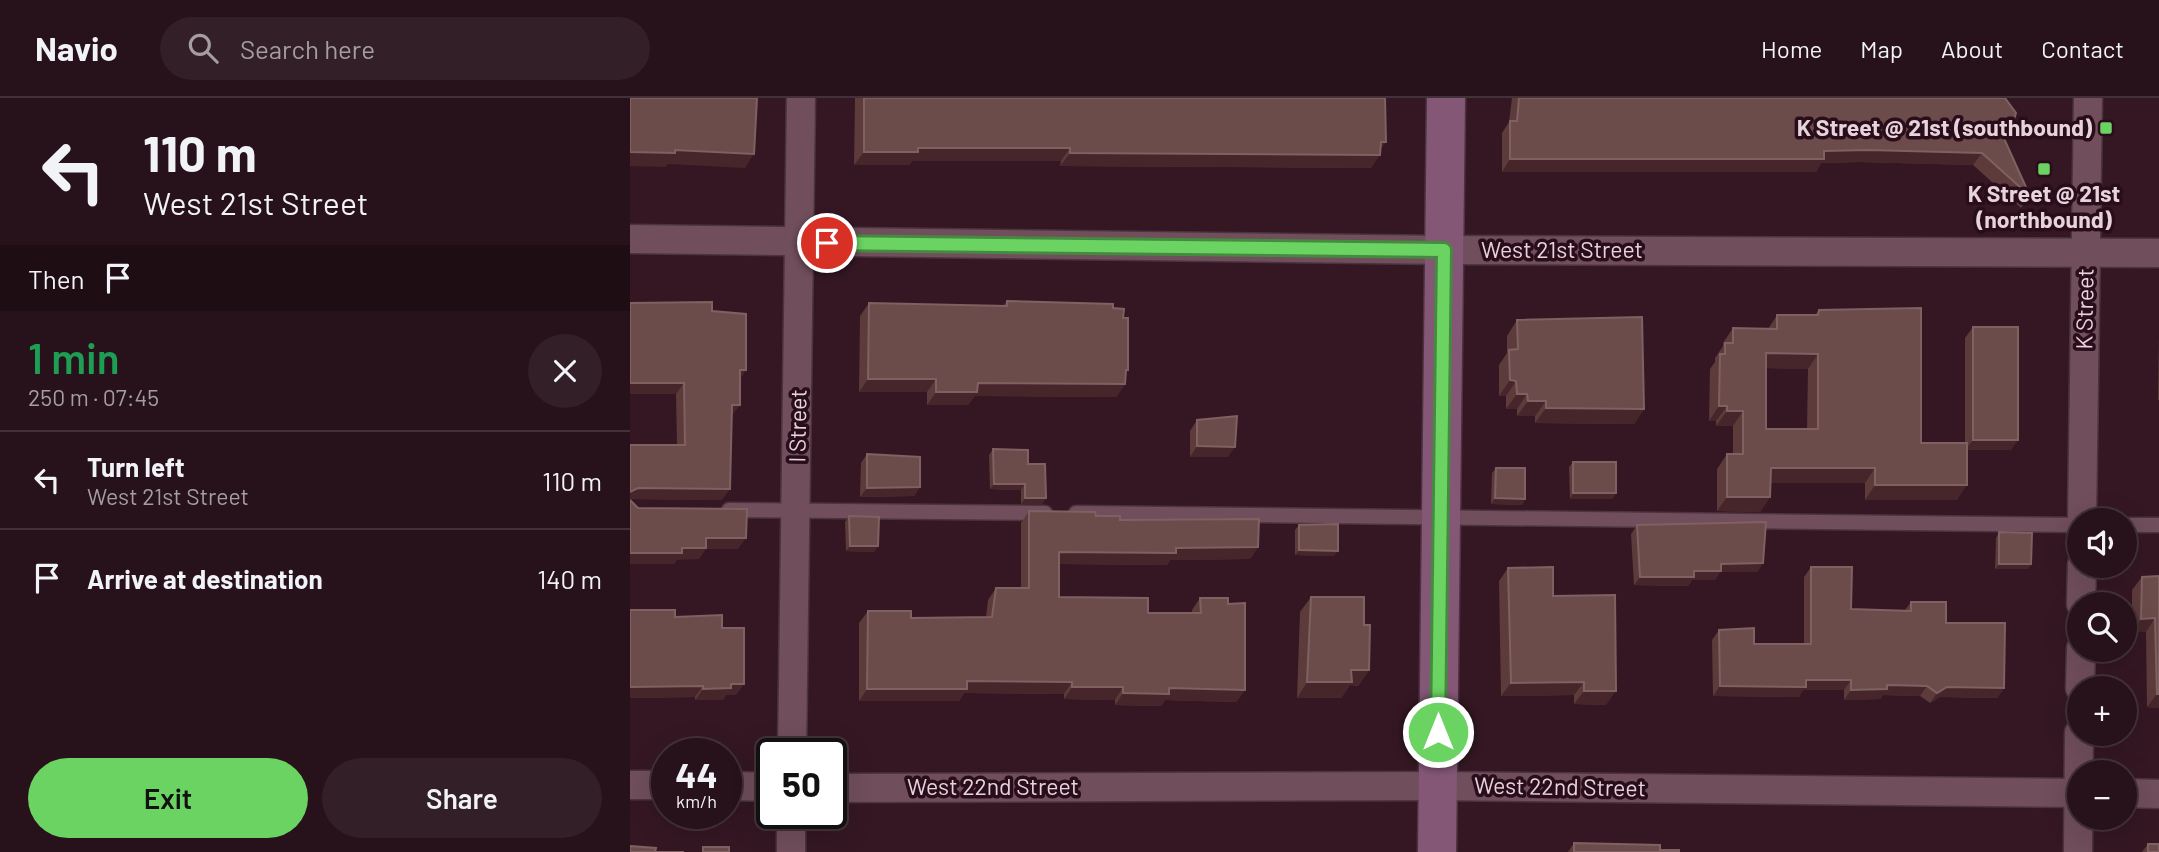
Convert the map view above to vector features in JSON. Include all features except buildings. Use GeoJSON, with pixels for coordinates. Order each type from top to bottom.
{"type":"FeatureCollection","features":[{"type":"Feature","properties":{"kind":"main road"},"geometry":{"type":"LineString","coordinates":[[1437,852],[1446,98]]}},
{"type":"Feature","properties":{"kind":"street","name":"I Street"},"geometry":{"type":"LineString","coordinates":[[792,738],[801,98]]}},
{"type":"Feature","properties":{"kind":"street","name":"K Street"},"geometry":{"type":"LineString","coordinates":[[2082,508],[2088,98]]}},
{"type":"Feature","properties":{"kind":"street","name":"West 21st Street"},"geometry":{"type":"LineString","coordinates":[[630,239],[1444,250],[2159,253]]}},
{"type":"Feature","properties":{"kind":"street"},"geometry":{"type":"LineString","coordinates":[[630,785],[651,785]]}},
{"type":"Feature","properties":{"kind":"street","name":"West 22nd Street"},"geometry":{"type":"LineString","coordinates":[[847,788],[1438,786],[2067,793]]}},
{"type":"Feature","properties":{"kind":"street"},"geometry":{"type":"LineString","coordinates":[[2137,793],[2159,794]]}},
{"type":"Feature","properties":{"kind":"street"},"geometry":{"type":"LineString","coordinates":[[791,829],[791,852]]}},
{"type":"Feature","properties":{"kind":"street"},"geometry":{"type":"LineString","coordinates":[[2078,830],[2078,852]]}},
{"type":"Feature","properties":{"kind":"lane"},"geometry":{"type":"LineString","coordinates":[[713,510],[2067,525]]}},
{"type":"Feature","properties":{"kind":"lane"},"geometry":{"type":"LineString","coordinates":[[2137,525],[2159,525]]}},
{"type":"Feature","properties":{"kind":"place","name":"K Street @ 21st (southbound)"},"geometry":{"type":"Point","coordinates":[2106,128]}},
{"type":"Feature","properties":{"kind":"place","name":"K Street @ 21st (northbound)"},"geometry":{"type":"Point","coordinates":[2044,169]}},
{"type":"Feature","properties":{"kind":"route"},"geometry":{"type":"LineString","coordinates":[[827,243],[1444,250],[1438,732]]}}]}
